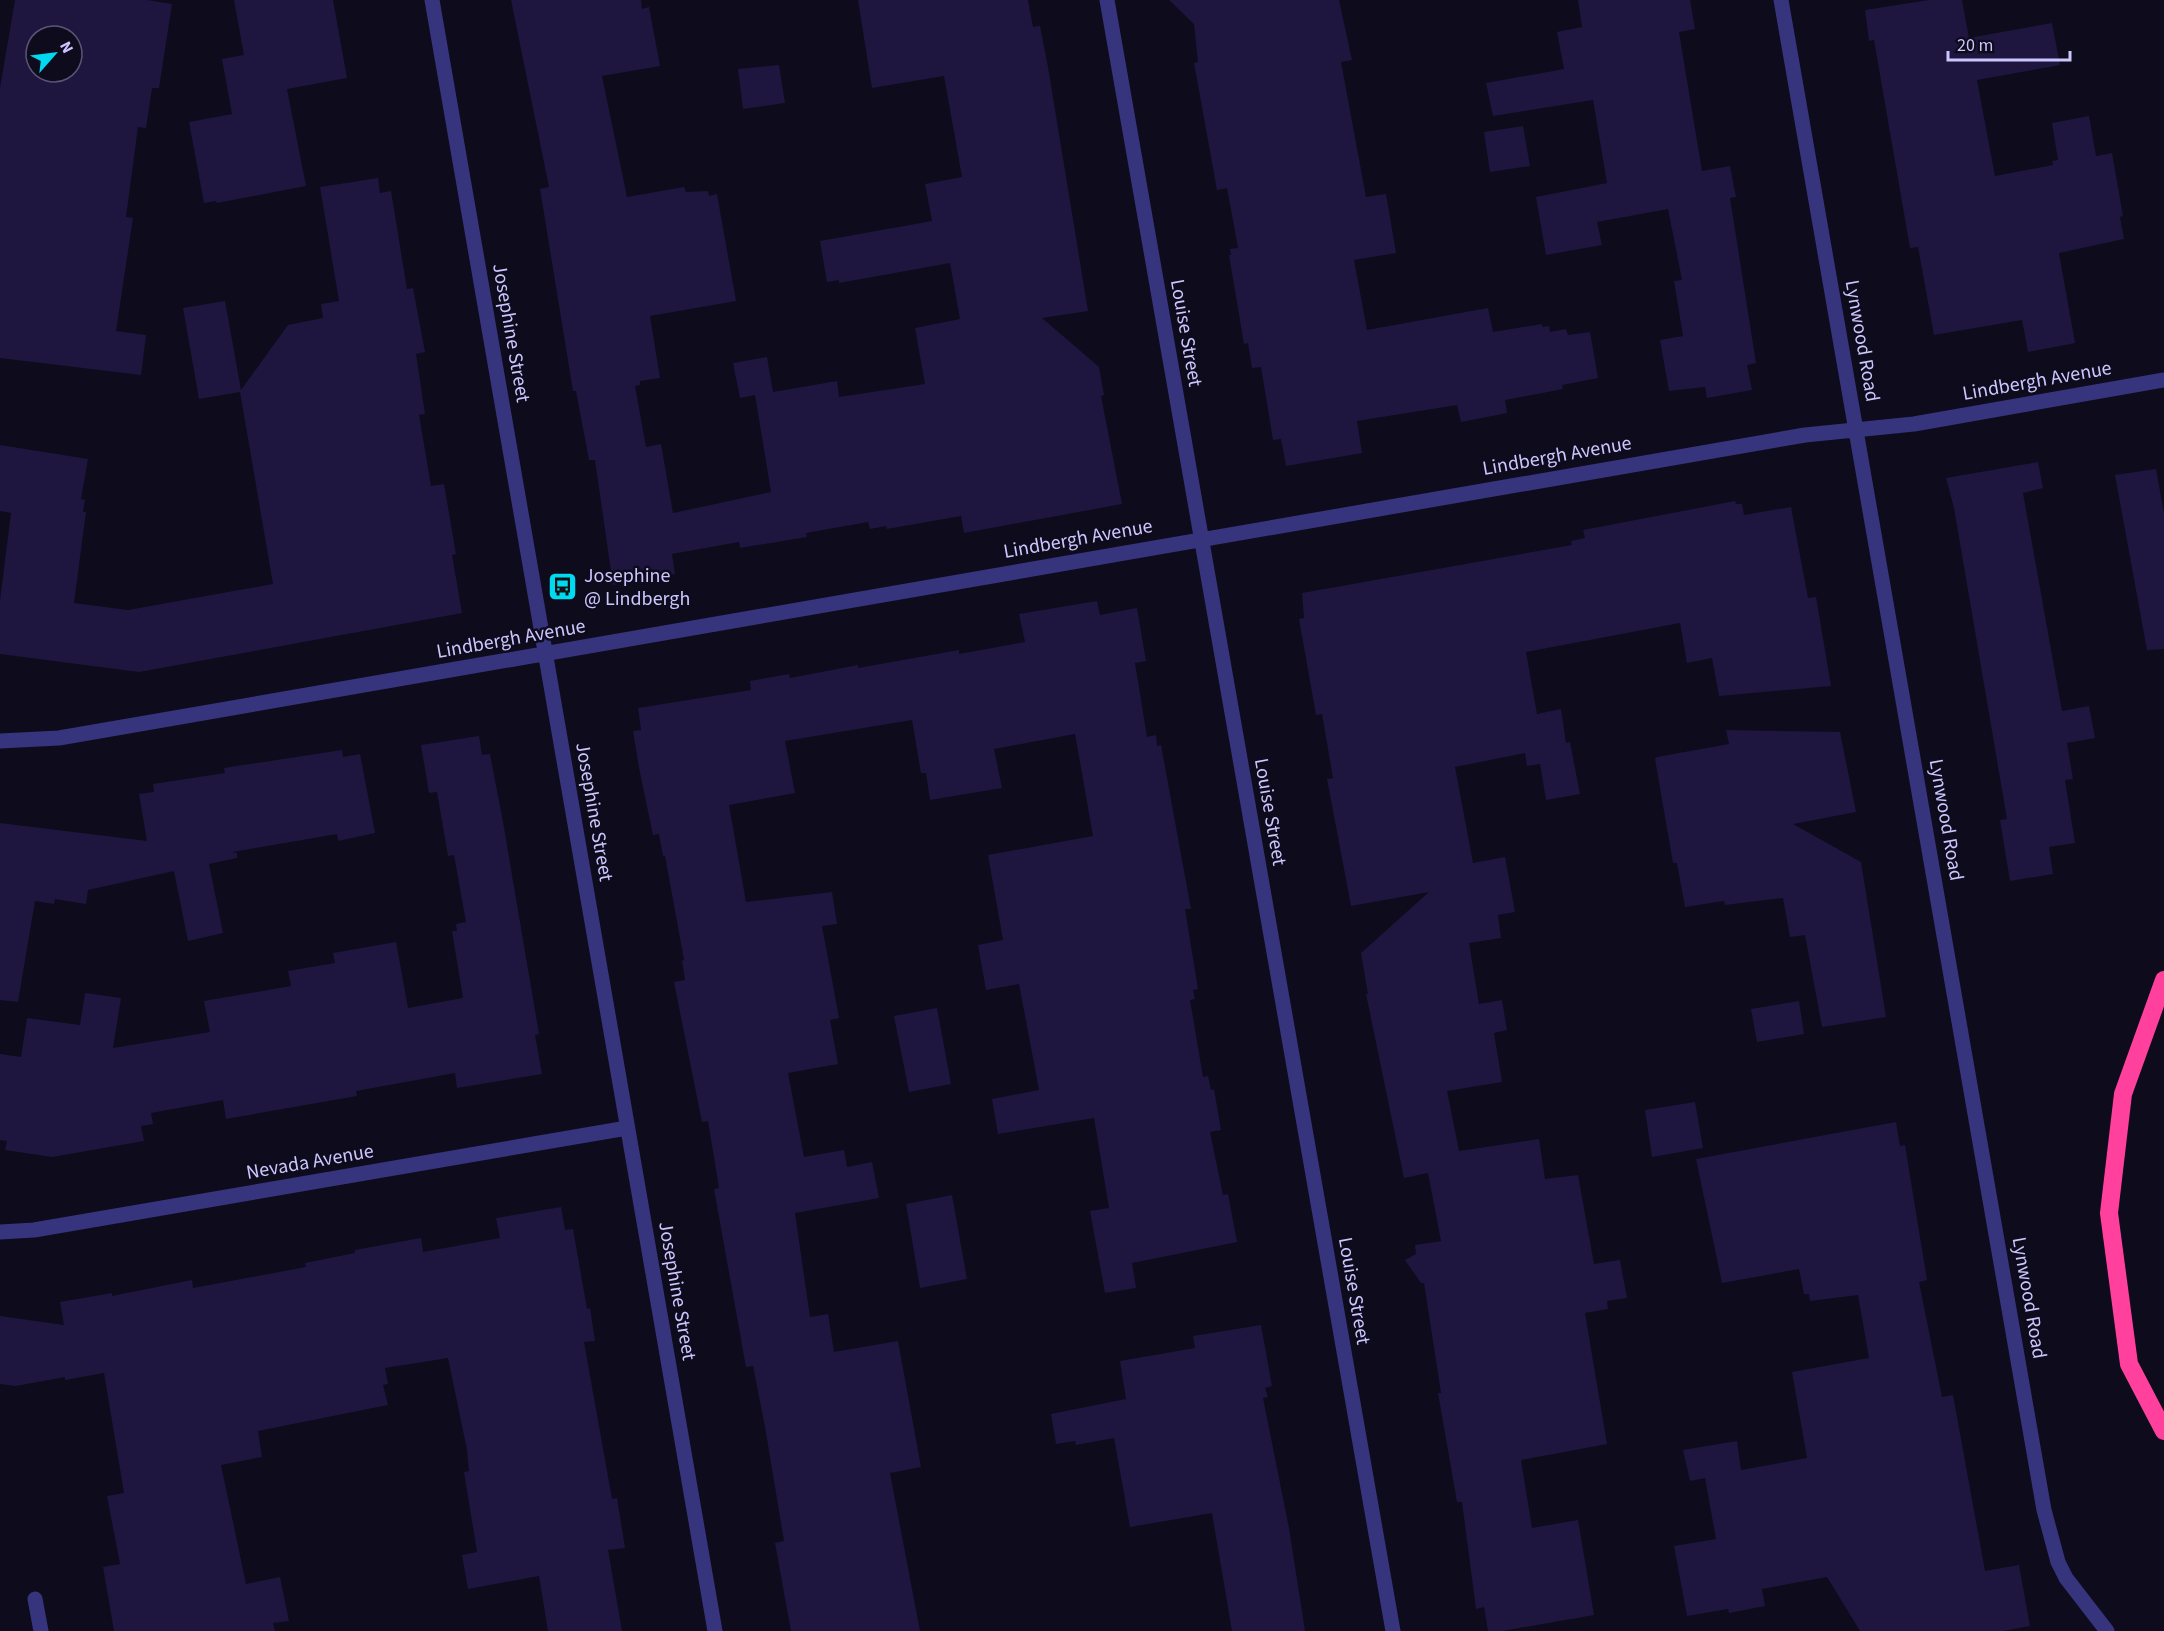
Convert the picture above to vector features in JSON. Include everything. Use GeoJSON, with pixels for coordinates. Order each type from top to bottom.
{"type":"FeatureCollection","features":[{"type":"Feature","properties":{"kind":"highway"},"geometry":{"type":"LineString","coordinates":[[2164,980],[2123,1094],[2109,1213],[2130,1364],[2164,1431]]}},
{"type":"Feature","properties":{"kind":"street","name":"Josephine Street"},"geometry":{"type":"LineString","coordinates":[[432,0],[715,1631]]}},
{"type":"Feature","properties":{"kind":"street","name":"Louise Street"},"geometry":{"type":"LineString","coordinates":[[1107,0],[1393,1631]]}},
{"type":"Feature","properties":{"kind":"street","name":"Lynwood Road"},"geometry":{"type":"LineString","coordinates":[[1781,0],[2044,1509],[2058,1562],[2066,1578],[2107,1631]]}},
{"type":"Feature","properties":{"kind":"street","name":"Lindbergh Avenue"},"geometry":{"type":"LineString","coordinates":[[0,741],[59,738],[1805,435],[1914,424],[2164,380]]}},
{"type":"Feature","properties":{"kind":"street","name":"Nevada Avenue"},"geometry":{"type":"LineString","coordinates":[[0,1232],[34,1230],[627,1128]]}},
{"type":"Feature","properties":{"kind":"street"},"geometry":{"type":"LineString","coordinates":[[35,1599],[41,1631]]}},
{"type":"Feature","properties":{"kind":"building"},"geometry":{"type":"Polygon","coordinates":[[[15,0],[147,0],[172,4],[159,88],[152,88],[146,128],[138,127],[126,217],[133,218],[116,331],[146,335],[141,375],[0,358],[0,88],[15,0]]]}},
{"type":"Feature","properties":{"kind":"building"},"geometry":{"type":"Polygon","coordinates":[[[234,0],[333,0],[347,78],[287,89],[306,186],[217,203],[216,201],[204,203],[189,122],[232,114],[222,59],[244,55],[234,0]]]}},
{"type":"Feature","properties":{"kind":"building"},"geometry":{"type":"Polygon","coordinates":[[[511,0],[641,0],[642,9],[649,7],[660,66],[602,76],[627,197],[684,187],[686,192],[708,191],[709,196],[717,194],[736,301],[650,316],[660,378],[640,381],[640,385],[635,386],[646,447],[661,444],[673,513],[771,492],[755,395],[740,398],[733,363],[767,357],[773,392],[837,381],[839,397],[925,384],[915,328],[960,319],[950,263],[839,283],[839,280],[827,282],[820,241],[932,221],[925,184],[962,177],[944,76],[872,88],[858,0],[1028,0],[1033,27],[1040,26],[1048,67],[1088,311],[1042,318],[1099,367],[1104,395],[1101,396],[1122,504],[964,533],[961,516],[887,529],[886,526],[870,529],[868,522],[806,533],[807,537],[740,548],[739,542],[672,554],[675,574],[613,585],[595,460],[589,460],[576,391],[573,391],[540,189],[549,187],[511,0]]]}},
{"type":"Feature","properties":{"kind":"building"},"geometry":{"type":"Polygon","coordinates":[[[1169,0],[1339,0],[1352,60],[1341,62],[1366,197],[1386,194],[1396,253],[1354,260],[1367,330],[1488,308],[1493,332],[1542,324],[1542,327],[1549,326],[1550,332],[1566,329],[1568,335],[1590,332],[1598,378],[1562,385],[1563,389],[1505,400],[1507,413],[1461,422],[1457,405],[1357,421],[1362,453],[1286,466],[1281,439],[1273,440],[1261,367],[1252,368],[1248,343],[1244,344],[1229,255],[1231,255],[1230,249],[1238,248],[1227,188],[1217,190],[1194,63],[1198,62],[1194,24],[1169,0]]]}},
{"type":"Feature","properties":{"kind":"building"},"geometry":{"type":"Polygon","coordinates":[[[1578,0],[1690,0],[1695,29],[1679,32],[1702,171],[1730,166],[1736,197],[1730,198],[1756,363],[1747,365],[1752,390],[1707,398],[1705,387],[1669,391],[1660,340],[1683,336],[1674,281],[1682,280],[1668,209],[1597,222],[1602,245],[1546,255],[1536,197],[1607,183],[1593,100],[1493,116],[1486,83],[1564,69],[1557,32],[1582,27],[1578,0]]]}},
{"type":"Feature","properties":{"kind":"building"},"geometry":{"type":"Polygon","coordinates":[[[1929,0],[1962,0],[1969,38],[2052,23],[2060,65],[1977,80],[1995,176],[2053,165],[2052,161],[2058,160],[2052,123],[2089,116],[2096,156],[2112,153],[2123,216],[2120,217],[2124,239],[2059,253],[2075,343],[2028,352],[2022,320],[1934,335],[1918,247],[1910,248],[1874,40],[1869,41],[1865,10],[1929,0]]]}},
{"type":"Feature","properties":{"kind":"building"},"geometry":{"type":"Polygon","coordinates":[[[779,65],[785,103],[743,109],[738,69],[779,65]]]}},
{"type":"Feature","properties":{"kind":"building"},"geometry":{"type":"Polygon","coordinates":[[[1523,126],[1530,166],[1490,172],[1484,132],[1523,126]]]}},
{"type":"Feature","properties":{"kind":"building"},"geometry":{"type":"Polygon","coordinates":[[[378,178],[380,193],[391,191],[407,289],[413,288],[425,352],[416,354],[425,414],[419,415],[431,486],[444,484],[456,554],[452,555],[462,613],[139,672],[0,654],[0,601],[11,513],[0,511],[0,445],[88,459],[81,499],[85,500],[83,512],[86,512],[74,603],[128,610],[273,584],[240,392],[199,399],[183,308],[225,301],[241,390],[288,325],[323,318],[321,304],[339,301],[320,187],[378,178]]]}},
{"type":"Feature","properties":{"kind":"building"},"geometry":{"type":"Polygon","coordinates":[[[2038,462],[2043,488],[2023,493],[2062,711],[2089,706],[2095,738],[2067,743],[2073,779],[2065,780],[2075,843],[2049,847],[2053,874],[2010,881],[2000,820],[2007,819],[1954,508],[1946,478],[2038,462]]]}},
{"type":"Feature","properties":{"kind":"building"},"geometry":{"type":"Polygon","coordinates":[[[2156,469],[2164,513],[2164,649],[2147,650],[2115,475],[2156,469]]]}},
{"type":"Feature","properties":{"kind":"building"},"geometry":{"type":"Polygon","coordinates":[[[1735,501],[1736,504],[1742,504],[1744,515],[1791,507],[1808,598],[1816,597],[1831,686],[1719,696],[1712,658],[1687,663],[1680,623],[1526,652],[1537,714],[1561,709],[1566,743],[1570,742],[1580,794],[1546,800],[1540,764],[1527,766],[1525,753],[1455,767],[1473,863],[1505,857],[1515,912],[1498,915],[1501,938],[1469,943],[1479,1004],[1502,1000],[1507,1030],[1494,1033],[1502,1082],[1447,1091],[1459,1151],[1539,1139],[1545,1179],[1578,1175],[1594,1264],[1620,1260],[1627,1298],[1607,1301],[1608,1309],[1585,1313],[1607,1444],[1521,1460],[1532,1528],[1578,1520],[1594,1615],[1502,1631],[1488,1631],[1484,1607],[1476,1609],[1462,1502],[1457,1502],[1438,1393],[1441,1393],[1424,1283],[1421,1283],[1405,1260],[1416,1254],[1415,1245],[1441,1241],[1428,1173],[1404,1178],[1366,994],[1368,994],[1361,953],[1429,892],[1351,906],[1327,779],[1333,778],[1322,714],[1316,715],[1299,619],[1304,618],[1302,593],[1572,545],[1571,541],[1585,538],[1583,530],[1735,501]]]}},
{"type":"Feature","properties":{"kind":"building"},"geometry":{"type":"Polygon","coordinates":[[[1097,601],[1100,615],[1137,608],[1146,661],[1135,663],[1147,737],[1156,735],[1157,746],[1161,745],[1191,909],[1185,909],[1198,989],[1193,990],[1195,999],[1190,1000],[1203,1077],[1208,1076],[1211,1090],[1214,1089],[1221,1130],[1210,1132],[1223,1195],[1228,1194],[1237,1242],[1132,1263],[1136,1288],[1105,1293],[1090,1211],[1109,1208],[1094,1118],[998,1134],[992,1099],[1039,1090],[1019,984],[986,990],[978,945],[1003,940],[988,855],[1093,836],[1075,734],[994,749],[1002,788],[930,800],[926,773],[921,773],[912,720],[785,741],[795,793],[729,805],[746,902],[832,892],[837,924],[822,926],[839,1018],[830,1020],[838,1064],[788,1073],[804,1157],[844,1150],[847,1167],[872,1162],[879,1198],[795,1213],[810,1317],[828,1314],[834,1352],[898,1341],[921,1467],[890,1473],[920,1631],[791,1631],[775,1543],[784,1541],[765,1427],[753,1366],[746,1367],[714,1189],[719,1188],[708,1121],[702,1122],[674,982],[685,980],[682,961],[684,960],[665,856],[663,856],[659,834],[653,835],[639,768],[633,731],[641,730],[638,708],[751,690],[750,681],[789,674],[790,678],[858,665],[858,668],[959,650],[959,654],[1025,642],[1019,614],[1097,601]]]}},
{"type":"Feature","properties":{"kind":"building"},"geometry":{"type":"Polygon","coordinates":[[[1726,730],[1840,732],[1856,812],[1793,824],[1861,862],[1886,1017],[1822,1027],[1805,935],[1790,937],[1783,898],[1725,905],[1724,901],[1685,907],[1677,863],[1673,863],[1655,759],[1729,744],[1726,730]]]}},
{"type":"Feature","properties":{"kind":"building"},"geometry":{"type":"Polygon","coordinates":[[[479,736],[482,755],[490,754],[503,822],[539,1034],[535,1035],[542,1074],[457,1088],[455,1073],[356,1091],[357,1096],[226,1119],[223,1100],[151,1113],[153,1124],[141,1126],[144,1141],[52,1157],[5,1150],[7,1141],[0,1140],[0,1054],[21,1057],[27,1018],[80,1025],[85,993],[121,998],[113,1048],[210,1032],[204,1001],[291,986],[288,971],[335,963],[333,953],[396,942],[408,1008],[463,998],[452,931],[457,931],[456,924],[466,922],[454,855],[448,856],[437,792],[429,793],[421,745],[479,736]]]}},
{"type":"Feature","properties":{"kind":"building"},"geometry":{"type":"Polygon","coordinates":[[[342,750],[343,757],[360,754],[375,833],[338,841],[337,834],[232,852],[237,853],[237,858],[209,864],[223,933],[188,941],[174,871],[88,890],[86,904],[55,899],[54,904],[35,901],[18,1002],[0,1000],[0,823],[147,841],[139,794],[154,792],[153,784],[225,773],[224,768],[342,750]]]}},
{"type":"Feature","properties":{"kind":"building"},"geometry":{"type":"Polygon","coordinates":[[[1799,1001],[1804,1034],[1757,1042],[1751,1009],[1799,1001]]]}},
{"type":"Feature","properties":{"kind":"building"},"geometry":{"type":"Polygon","coordinates":[[[937,1008],[951,1084],[909,1092],[894,1016],[937,1008]]]}},
{"type":"Feature","properties":{"kind":"building"},"geometry":{"type":"Polygon","coordinates":[[[1695,1102],[1703,1148],[1652,1157],[1645,1110],[1695,1102]]]}},
{"type":"Feature","properties":{"kind":"building"},"geometry":{"type":"Polygon","coordinates":[[[1896,1122],[1900,1146],[1905,1145],[1927,1280],[1919,1282],[1942,1397],[1953,1395],[1985,1571],[2019,1565],[2030,1626],[2003,1631],[1860,1631],[1827,1577],[1762,1589],[1765,1606],[1729,1613],[1728,1609],[1687,1616],[1674,1546],[1716,1539],[1705,1478],[1690,1481],[1683,1450],[1737,1441],[1741,1470],[1807,1458],[1792,1372],[1869,1358],[1858,1295],[1810,1301],[1809,1294],[1804,1294],[1799,1269],[1722,1283],[1696,1159],[1896,1122]]]}},
{"type":"Feature","properties":{"kind":"building"},"geometry":{"type":"Polygon","coordinates":[[[952,1195],[967,1279],[920,1288],[906,1204],[952,1195]]]}},
{"type":"Feature","properties":{"kind":"building"},"geometry":{"type":"Polygon","coordinates":[[[561,1207],[565,1230],[573,1229],[587,1309],[590,1308],[595,1341],[584,1342],[612,1499],[617,1498],[625,1548],[608,1550],[622,1631],[548,1631],[539,1576],[468,1589],[462,1555],[477,1552],[464,1472],[469,1471],[467,1450],[448,1358],[385,1368],[388,1384],[383,1385],[388,1405],[258,1431],[262,1457],[221,1465],[246,1584],[280,1577],[289,1621],[273,1623],[275,1631],[114,1631],[103,1567],[120,1564],[107,1496],[124,1493],[104,1373],[16,1386],[0,1384],[0,1316],[64,1325],[60,1302],[112,1293],[112,1296],[192,1280],[193,1288],[306,1267],[305,1263],[355,1253],[355,1250],[421,1238],[423,1252],[500,1238],[496,1218],[561,1207]]]}},
{"type":"Feature","properties":{"kind":"building"},"geometry":{"type":"Polygon","coordinates":[[[1261,1325],[1272,1386],[1265,1388],[1268,1397],[1263,1398],[1289,1528],[1305,1631],[1232,1631],[1212,1513],[1130,1527],[1114,1438],[1076,1445],[1075,1441],[1056,1444],[1051,1414],[1126,1399],[1120,1361],[1195,1348],[1193,1336],[1261,1325]]]}},
{"type":"Feature","properties":{"kind":"place","name":"Josephine @ Lindbergh"},"geometry":{"type":"Point","coordinates":[563,587]}}]}
